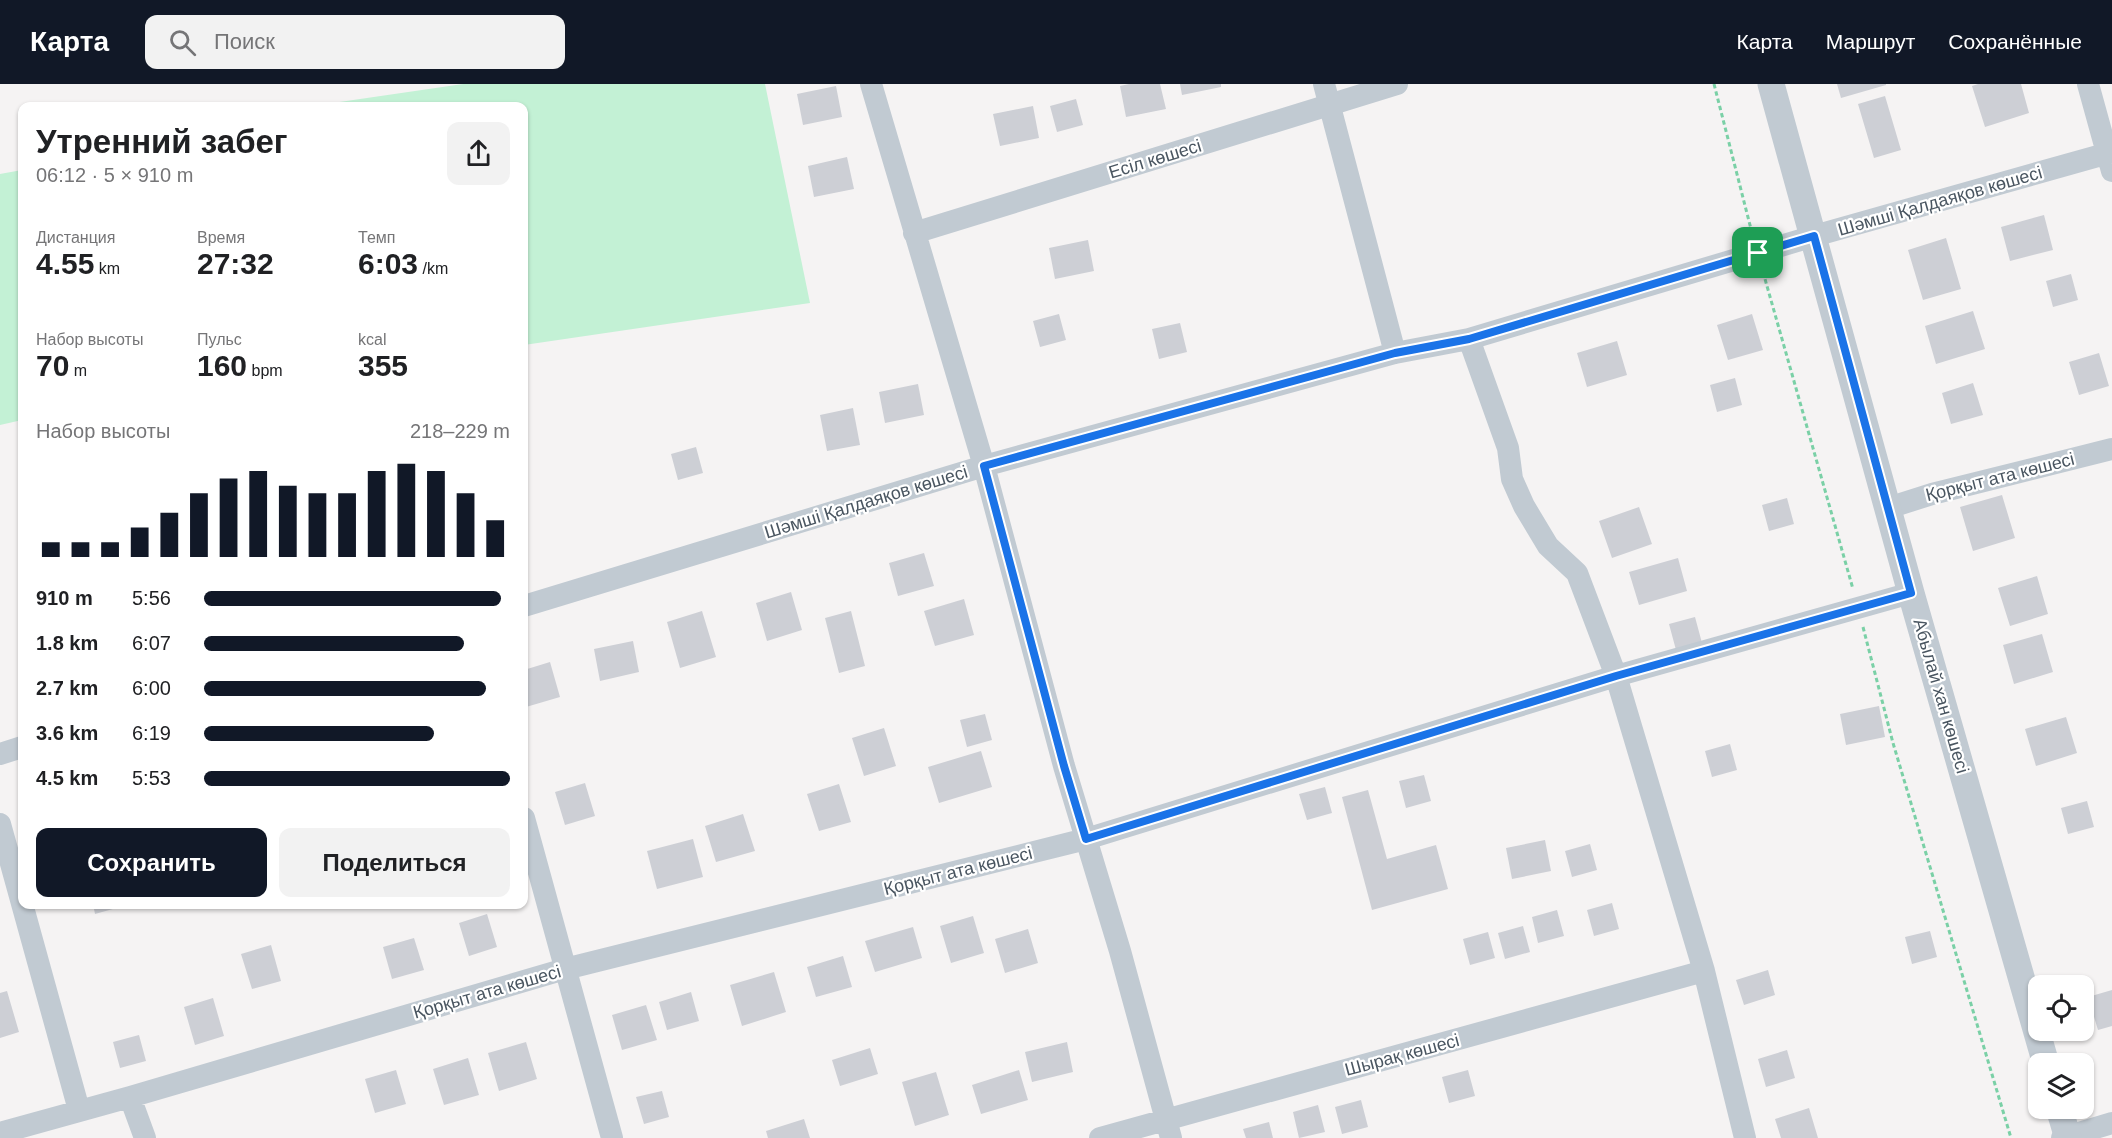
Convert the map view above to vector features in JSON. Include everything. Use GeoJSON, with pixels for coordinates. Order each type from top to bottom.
{"type":"FeatureCollection","features":[{"type":"Feature","properties":{"kind":"street"},"geometry":{"type":"LineString","coordinates":[[871,84],[984,466],[1064,766],[1120,951],[1168,1129]]}},
{"type":"Feature","properties":{"kind":"street","name":"Есіл көшесі"},"geometry":{"type":"LineString","coordinates":[[914,232],[1327,95],[1397,84]]}},
{"type":"Feature","properties":{"kind":"street","name":"Абылай хан көшесі"},"geometry":{"type":"LineString","coordinates":[[1771,84],[1911,593],[2043,1053]]}},
{"type":"Feature","properties":{"kind":"street"},"geometry":{"type":"LineString","coordinates":[[2088,84],[2111,159]]}},
{"type":"Feature","properties":{"kind":"street"},"geometry":{"type":"LineString","coordinates":[[1327,95],[1395,353]]}},
{"type":"Feature","properties":{"kind":"street","name":"Шәмші Қалдаяқов көшесі"},"geometry":{"type":"LineString","coordinates":[[528,605],[984,466],[1395,353],[1469,339],[1814,236],[2111,159]]}},
{"type":"Feature","properties":{"kind":"street"},"geometry":{"type":"LineString","coordinates":[[1469,339],[1508,448],[1512,479],[1524,506],[1548,546],[1577,573],[1616,676],[1704,971],[1745,1138]]}},
{"type":"Feature","properties":{"kind":"street","name":"Қорқыт ата көшесі"},"geometry":{"type":"LineString","coordinates":[[1888,508],[1932,494],[2112,449]]}},
{"type":"Feature","properties":{"kind":"street","name":"Қорқыт ата көшесі"},"geometry":{"type":"LineString","coordinates":[[0,1133],[565,969],[1086,839],[1616,676],[1911,593]]}},
{"type":"Feature","properties":{"kind":"street"},"geometry":{"type":"LineString","coordinates":[[0,754],[18,748]]}},
{"type":"Feature","properties":{"kind":"street"},"geometry":{"type":"LineString","coordinates":[[0,824],[18,889]]}},
{"type":"Feature","properties":{"kind":"street"},"geometry":{"type":"LineString","coordinates":[[528,833],[612,1138]]}},
{"type":"Feature","properties":{"kind":"street"},"geometry":{"type":"LineString","coordinates":[[23,909],[79,1110]]}},
{"type":"Feature","properties":{"kind":"street","name":"Шырақ көшесі"},"geometry":{"type":"LineString","coordinates":[[1100,1138],[1168,1129],[1704,971]]}},
{"type":"Feature","properties":{"kind":"street"},"geometry":{"type":"LineString","coordinates":[[130,1097],[145,1138]]}},
{"type":"Feature","properties":{"kind":"street"},"geometry":{"type":"LineString","coordinates":[[2062,1119],[2066,1138],[2112,1123]]}},
{"type":"Feature","properties":{"kind":"green space"},"geometry":{"type":"Polygon","coordinates":[[[463,84],[765,84],[810,303],[528,344],[528,102],[339,102],[463,84]]]}},
{"type":"Feature","properties":{"kind":"green space"},"geometry":{"type":"Polygon","coordinates":[[[18,171],[18,421],[0,425],[0,174],[18,171]]]}},
{"type":"Feature","properties":{"kind":"building"},"geometry":{"type":"Polygon","coordinates":[[[1160,84],[1166,109],[1126,117],[1120,86],[1160,84]]]}},
{"type":"Feature","properties":{"kind":"building"},"geometry":{"type":"Polygon","coordinates":[[[1180,84],[1221,84],[1221,87],[1182,95],[1180,84]]]}},
{"type":"Feature","properties":{"kind":"building"},"geometry":{"type":"Polygon","coordinates":[[[1837,84],[1886,84],[1886,85],[1841,98],[1837,84]]]}},
{"type":"Feature","properties":{"kind":"building"},"geometry":{"type":"Polygon","coordinates":[[[2021,84],[2029,113],[1985,127],[1972,86],[2021,84]]]}},
{"type":"Feature","properties":{"kind":"building"},"geometry":{"type":"Polygon","coordinates":[[[836,86],[842,117],[803,125],[797,94],[836,86]]]}},
{"type":"Feature","properties":{"kind":"building"},"geometry":{"type":"Polygon","coordinates":[[[1885,96],[1901,150],[1874,158],[1858,104],[1885,96]]]}},
{"type":"Feature","properties":{"kind":"building"},"geometry":{"type":"Polygon","coordinates":[[[1076,99],[1083,125],[1057,132],[1050,106],[1076,99]]]}},
{"type":"Feature","properties":{"kind":"building"},"geometry":{"type":"Polygon","coordinates":[[[1033,106],[1039,138],[1000,146],[993,114],[1033,106]]]}},
{"type":"Feature","properties":{"kind":"building"},"geometry":{"type":"Polygon","coordinates":[[[847,157],[854,189],[814,197],[808,166],[847,157]]]}},
{"type":"Feature","properties":{"kind":"building"},"geometry":{"type":"Polygon","coordinates":[[[2044,215],[2053,250],[2010,261],[2001,227],[2044,215]]]}},
{"type":"Feature","properties":{"kind":"building"},"geometry":{"type":"Polygon","coordinates":[[[1946,238],[1961,289],[1923,300],[1908,250],[1946,238]]]}},
{"type":"Feature","properties":{"kind":"building"},"geometry":{"type":"Polygon","coordinates":[[[1088,240],[1094,271],[1055,279],[1049,248],[1088,240]]]}},
{"type":"Feature","properties":{"kind":"building"},"geometry":{"type":"Polygon","coordinates":[[[2071,274],[2078,300],[2053,307],[2046,281],[2071,274]]]}},
{"type":"Feature","properties":{"kind":"building"},"geometry":{"type":"Polygon","coordinates":[[[1973,311],[1985,349],[1936,364],[1925,326],[1973,311]]]}},
{"type":"Feature","properties":{"kind":"building"},"geometry":{"type":"Polygon","coordinates":[[[1059,314],[1066,340],[1040,347],[1033,321],[1059,314]]]}},
{"type":"Feature","properties":{"kind":"building"},"geometry":{"type":"Polygon","coordinates":[[[1752,314],[1763,350],[1728,360],[1717,325],[1752,314]]]}},
{"type":"Feature","properties":{"kind":"building"},"geometry":{"type":"Polygon","coordinates":[[[1180,323],[1187,352],[1159,359],[1152,329],[1180,323]]]}},
{"type":"Feature","properties":{"kind":"building"},"geometry":{"type":"Polygon","coordinates":[[[1617,341],[1627,375],[1587,387],[1577,353],[1617,341]]]}},
{"type":"Feature","properties":{"kind":"building"},"geometry":{"type":"Polygon","coordinates":[[[2099,353],[2109,386],[2079,395],[2069,362],[2099,353]]]}},
{"type":"Feature","properties":{"kind":"building"},"geometry":{"type":"Polygon","coordinates":[[[1735,378],[1742,405],[1717,412],[1710,385],[1735,378]]]}},
{"type":"Feature","properties":{"kind":"building"},"geometry":{"type":"Polygon","coordinates":[[[1973,383],[1983,415],[1951,424],[1942,393],[1973,383]]]}},
{"type":"Feature","properties":{"kind":"building"},"geometry":{"type":"Polygon","coordinates":[[[918,384],[924,415],[885,423],[879,392],[918,384]]]}},
{"type":"Feature","properties":{"kind":"building"},"geometry":{"type":"Polygon","coordinates":[[[853,408],[860,445],[827,451],[820,415],[853,408]]]}},
{"type":"Feature","properties":{"kind":"building"},"geometry":{"type":"Polygon","coordinates":[[[696,447],[703,473],[678,480],[671,454],[696,447]]]}},
{"type":"Feature","properties":{"kind":"building"},"geometry":{"type":"Polygon","coordinates":[[[2002,495],[2015,538],[1973,551],[1960,507],[2002,495]]]}},
{"type":"Feature","properties":{"kind":"building"},"geometry":{"type":"Polygon","coordinates":[[[1787,498],[1794,524],[1769,531],[1762,505],[1787,498]]]}},
{"type":"Feature","properties":{"kind":"building"},"geometry":{"type":"Polygon","coordinates":[[[1639,507],[1652,544],[1612,558],[1599,521],[1639,507]]]}},
{"type":"Feature","properties":{"kind":"building"},"geometry":{"type":"Polygon","coordinates":[[[924,553],[934,586],[898,596],[889,563],[924,553]]]}},
{"type":"Feature","properties":{"kind":"building"},"geometry":{"type":"Polygon","coordinates":[[[1678,558],[1687,591],[1639,605],[1629,572],[1678,558]]]}},
{"type":"Feature","properties":{"kind":"building"},"geometry":{"type":"Polygon","coordinates":[[[2037,576],[2048,614],[2010,626],[1998,588],[2037,576]]]}},
{"type":"Feature","properties":{"kind":"building"},"geometry":{"type":"Polygon","coordinates":[[[791,592],[802,630],[767,641],[756,603],[791,592]]]}},
{"type":"Feature","properties":{"kind":"building"},"geometry":{"type":"Polygon","coordinates":[[[964,599],[974,635],[935,646],[924,611],[964,599]]]}},
{"type":"Feature","properties":{"kind":"building"},"geometry":{"type":"Polygon","coordinates":[[[702,611],[716,657],[680,668],[667,622],[702,611]]]}},
{"type":"Feature","properties":{"kind":"building"},"geometry":{"type":"Polygon","coordinates":[[[851,611],[865,666],[839,673],[825,618],[851,611]]]}},
{"type":"Feature","properties":{"kind":"building"},"geometry":{"type":"Polygon","coordinates":[[[1695,617],[1702,643],[1676,650],[1669,624],[1695,617]]]}},
{"type":"Feature","properties":{"kind":"building"},"geometry":{"type":"Polygon","coordinates":[[[2042,634],[2053,672],[2014,684],[2003,645],[2042,634]]]}},
{"type":"Feature","properties":{"kind":"building"},"geometry":{"type":"Polygon","coordinates":[[[633,641],[639,672],[600,681],[594,649],[633,641]]]}},
{"type":"Feature","properties":{"kind":"building"},"geometry":{"type":"Polygon","coordinates":[[[550,662],[560,697],[528,706],[528,669],[550,662]]]}},
{"type":"Feature","properties":{"kind":"building"},"geometry":{"type":"Polygon","coordinates":[[[1879,706],[1885,737],[1846,745],[1840,714],[1879,706]]]}},
{"type":"Feature","properties":{"kind":"building"},"geometry":{"type":"Polygon","coordinates":[[[985,714],[992,740],[967,747],[960,720],[985,714]]]}},
{"type":"Feature","properties":{"kind":"building"},"geometry":{"type":"Polygon","coordinates":[[[2066,717],[2077,753],[2036,766],[2025,729],[2066,717]]]}},
{"type":"Feature","properties":{"kind":"building"},"geometry":{"type":"Polygon","coordinates":[[[884,728],[896,766],[864,776],[852,738],[884,728]]]}},
{"type":"Feature","properties":{"kind":"building"},"geometry":{"type":"Polygon","coordinates":[[[1730,744],[1737,770],[1712,777],[1705,751],[1730,744]]]}},
{"type":"Feature","properties":{"kind":"building"},"geometry":{"type":"Polygon","coordinates":[[[981,751],[992,787],[939,803],[928,767],[981,751]]]}},
{"type":"Feature","properties":{"kind":"building"},"geometry":{"type":"Polygon","coordinates":[[[1424,775],[1431,801],[1406,808],[1399,781],[1424,775]]]}},
{"type":"Feature","properties":{"kind":"building"},"geometry":{"type":"Polygon","coordinates":[[[585,783],[595,816],[565,825],[555,792],[585,783]]]}},
{"type":"Feature","properties":{"kind":"building"},"geometry":{"type":"Polygon","coordinates":[[[839,784],[851,822],[819,831],[807,794],[839,784]]]}},
{"type":"Feature","properties":{"kind":"building"},"geometry":{"type":"Polygon","coordinates":[[[1325,787],[1332,813],[1307,820],[1299,794],[1325,787]]]}},
{"type":"Feature","properties":{"kind":"building"},"geometry":{"type":"Polygon","coordinates":[[[1368,790],[1387,859],[1436,845],[1448,889],[1372,910],[1342,797],[1368,790]]]}},
{"type":"Feature","properties":{"kind":"building"},"geometry":{"type":"Polygon","coordinates":[[[2087,801],[2094,827],[2068,834],[2061,808],[2087,801]]]}},
{"type":"Feature","properties":{"kind":"building"},"geometry":{"type":"Polygon","coordinates":[[[743,814],[755,851],[716,862],[705,826],[743,814]]]}},
{"type":"Feature","properties":{"kind":"building"},"geometry":{"type":"Polygon","coordinates":[[[693,839],[703,877],[657,889],[647,851],[693,839]]]}},
{"type":"Feature","properties":{"kind":"building"},"geometry":{"type":"Polygon","coordinates":[[[1545,840],[1551,871],[1512,879],[1506,848],[1545,840]]]}},
{"type":"Feature","properties":{"kind":"building"},"geometry":{"type":"Polygon","coordinates":[[[1590,844],[1597,870],[1572,877],[1565,851],[1590,844]]]}},
{"type":"Feature","properties":{"kind":"building"},"geometry":{"type":"Polygon","coordinates":[[[1612,903],[1619,929],[1594,936],[1587,910],[1612,903]]]}},
{"type":"Feature","properties":{"kind":"building"},"geometry":{"type":"Polygon","coordinates":[[[94,909],[113,909],[95,914],[94,909]]]}},
{"type":"Feature","properties":{"kind":"building"},"geometry":{"type":"Polygon","coordinates":[[[1557,910],[1564,936],[1538,943],[1532,917],[1557,910]]]}},
{"type":"Feature","properties":{"kind":"building"},"geometry":{"type":"Polygon","coordinates":[[[487,914],[497,947],[469,956],[459,923],[487,914]]]}},
{"type":"Feature","properties":{"kind":"building"},"geometry":{"type":"Polygon","coordinates":[[[973,916],[984,953],[951,963],[940,926],[973,916]]]}},
{"type":"Feature","properties":{"kind":"building"},"geometry":{"type":"Polygon","coordinates":[[[1523,926],[1530,952],[1505,959],[1498,933],[1523,926]]]}},
{"type":"Feature","properties":{"kind":"building"},"geometry":{"type":"Polygon","coordinates":[[[913,927],[922,958],[875,972],[865,941],[913,927]]]}},
{"type":"Feature","properties":{"kind":"building"},"geometry":{"type":"Polygon","coordinates":[[[1028,929],[1038,963],[1005,973],[995,939],[1028,929]]]}},
{"type":"Feature","properties":{"kind":"building"},"geometry":{"type":"Polygon","coordinates":[[[1930,931],[1937,957],[1912,964],[1905,937],[1930,931]]]}},
{"type":"Feature","properties":{"kind":"building"},"geometry":{"type":"Polygon","coordinates":[[[1488,932],[1495,958],[1470,965],[1463,939],[1488,932]]]}},
{"type":"Feature","properties":{"kind":"building"},"geometry":{"type":"Polygon","coordinates":[[[414,938],[424,970],[392,979],[383,947],[414,938]]]}},
{"type":"Feature","properties":{"kind":"building"},"geometry":{"type":"Polygon","coordinates":[[[271,945],[281,981],[252,989],[241,954],[271,945]]]}},
{"type":"Feature","properties":{"kind":"building"},"geometry":{"type":"Polygon","coordinates":[[[843,956],[852,987],[816,997],[807,967],[843,956]]]}},
{"type":"Feature","properties":{"kind":"building"},"geometry":{"type":"Polygon","coordinates":[[[1768,970],[1775,995],[1744,1005],[1736,980],[1768,970]]]}},
{"type":"Feature","properties":{"kind":"building"},"geometry":{"type":"Polygon","coordinates":[[[774,972],[786,1012],[742,1026],[730,985],[774,972]]]}},
{"type":"Feature","properties":{"kind":"building"},"geometry":{"type":"Polygon","coordinates":[[[2112,990],[2112,1026],[2098,1030],[2094,1017],[2094,995],[2112,990]]]}},
{"type":"Feature","properties":{"kind":"building"},"geometry":{"type":"Polygon","coordinates":[[[7,991],[19,1032],[0,1038],[0,993],[7,991]]]}},
{"type":"Feature","properties":{"kind":"building"},"geometry":{"type":"Polygon","coordinates":[[[691,992],[699,1021],[667,1030],[659,1002],[691,992]]]}},
{"type":"Feature","properties":{"kind":"building"},"geometry":{"type":"Polygon","coordinates":[[[213,998],[224,1036],[195,1045],[184,1007],[213,998]]]}},
{"type":"Feature","properties":{"kind":"building"},"geometry":{"type":"Polygon","coordinates":[[[646,1005],[657,1040],[622,1050],[612,1015],[646,1005]]]}},
{"type":"Feature","properties":{"kind":"building"},"geometry":{"type":"Polygon","coordinates":[[[139,1035],[146,1061],[120,1068],[113,1042],[139,1035]]]}},
{"type":"Feature","properties":{"kind":"building"},"geometry":{"type":"Polygon","coordinates":[[[526,1042],[537,1079],[499,1091],[488,1053],[526,1042]]]}},
{"type":"Feature","properties":{"kind":"building"},"geometry":{"type":"Polygon","coordinates":[[[1067,1042],[1073,1072],[1032,1082],[1025,1052],[1067,1042]]]}},
{"type":"Feature","properties":{"kind":"building"},"geometry":{"type":"Polygon","coordinates":[[[870,1048],[878,1074],[840,1086],[832,1060],[870,1048]]]}},
{"type":"Feature","properties":{"kind":"building"},"geometry":{"type":"Polygon","coordinates":[[[1787,1050],[1795,1078],[1766,1087],[1758,1059],[1787,1050]]]}},
{"type":"Feature","properties":{"kind":"building"},"geometry":{"type":"Polygon","coordinates":[[[468,1058],[479,1095],[444,1105],[433,1069],[468,1058]]]}},
{"type":"Feature","properties":{"kind":"building"},"geometry":{"type":"Polygon","coordinates":[[[396,1070],[406,1104],[375,1113],[365,1079],[396,1070]]]}},
{"type":"Feature","properties":{"kind":"building"},"geometry":{"type":"Polygon","coordinates":[[[1019,1070],[1028,1100],[981,1114],[972,1085],[1019,1070]]]}},
{"type":"Feature","properties":{"kind":"building"},"geometry":{"type":"Polygon","coordinates":[[[1468,1070],[1475,1096],[1449,1103],[1442,1077],[1468,1070]]]}},
{"type":"Feature","properties":{"kind":"building"},"geometry":{"type":"Polygon","coordinates":[[[936,1072],[949,1115],[915,1126],[902,1082],[936,1072]]]}},
{"type":"Feature","properties":{"kind":"building"},"geometry":{"type":"Polygon","coordinates":[[[662,1091],[669,1117],[644,1124],[636,1097],[662,1091]]]}},
{"type":"Feature","properties":{"kind":"building"},"geometry":{"type":"Polygon","coordinates":[[[1361,1100],[1368,1127],[1342,1134],[1335,1107],[1361,1100]]]}},
{"type":"Feature","properties":{"kind":"building"},"geometry":{"type":"Polygon","coordinates":[[[1318,1105],[1325,1132],[1299,1138],[1293,1112],[1318,1105]]]}},
{"type":"Feature","properties":{"kind":"building"},"geometry":{"type":"Polygon","coordinates":[[[1809,1108],[1818,1138],[1781,1138],[1775,1119],[1809,1108]]]}},
{"type":"Feature","properties":{"kind":"building"},"geometry":{"type":"Polygon","coordinates":[[[804,1119],[810,1138],[768,1138],[766,1131],[804,1119]]]}},
{"type":"Feature","properties":{"kind":"building"},"geometry":{"type":"Polygon","coordinates":[[[1269,1122],[1273,1138],[1246,1138],[1243,1129],[1269,1122]]]}},
{"type":"Feature","properties":{"kind":"route"},"geometry":{"type":"LineString","coordinates":[[1814,236],[1911,593],[1616,676],[1086,839],[1064,766],[984,466],[1395,353],[1469,339],[1758,253],[1814,236]]}}]}
